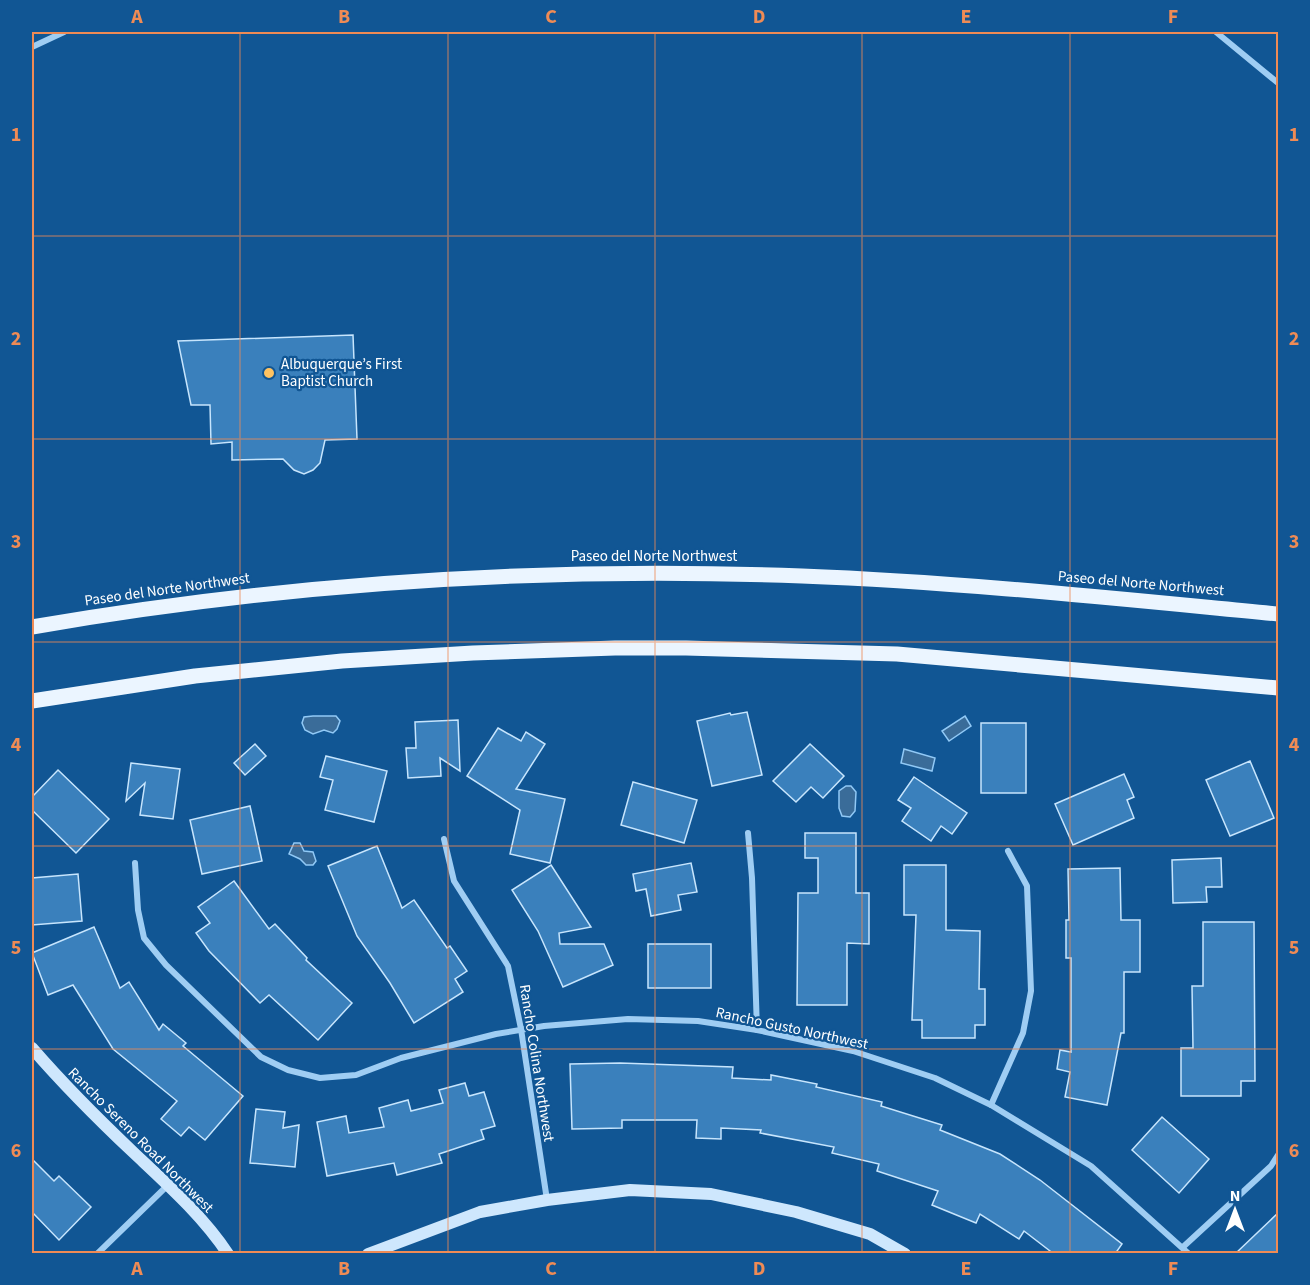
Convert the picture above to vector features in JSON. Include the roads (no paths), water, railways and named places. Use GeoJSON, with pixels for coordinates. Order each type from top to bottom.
{"type":"FeatureCollection","features":[{"type":"Feature","properties":{"kind":"main road","name":"Paseo del Norte Northwest"},"geometry":{"type":"LineString","coordinates":[[32,627],[186,603],[298,590],[411,581],[603,574],[789,575],[893,580],[1028,590],[1278,614]]}},
{"type":"Feature","properties":{"kind":"main road"},"geometry":{"type":"LineString","coordinates":[[32,701],[195,676],[342,661],[473,653],[650,648],[897,654],[1278,688]]}},
{"type":"Feature","properties":{"kind":"street"},"geometry":{"type":"LineString","coordinates":[[32,47],[64,32]]}},
{"type":"Feature","properties":{"kind":"street"},"geometry":{"type":"LineString","coordinates":[[1216,32],[1278,83]]}},
{"type":"Feature","properties":{"kind":"street"},"geometry":{"type":"LineString","coordinates":[[748,833],[753,878],[757,1030]]}},
{"type":"Feature","properties":{"kind":"street","name":"Rancho Colina Northwest"},"geometry":{"type":"LineString","coordinates":[[444,839],[454,881],[508,966],[521,1029],[546,1200]]}},
{"type":"Feature","properties":{"kind":"street"},"geometry":{"type":"LineString","coordinates":[[991,1105],[1023,1033],[1030,991],[1027,886],[1008,851]]}},
{"type":"Feature","properties":{"kind":"street","name":"Rancho Gusto Northwest"},"geometry":{"type":"LineString","coordinates":[[135,863],[138,910],[144,938],[166,965],[261,1057],[288,1070],[320,1078],[356,1075],[401,1058],[521,1029],[628,1019],[698,1021],[757,1030],[853,1051],[935,1078],[991,1105],[1091,1166],[1189,1254]]}},
{"type":"Feature","properties":{"kind":"street","name":"Rancho Sereno Road Northwest"},"geometry":{"type":"LineString","coordinates":[[32,1048],[74,1095],[168,1185],[219,1239],[228,1254]]}},
{"type":"Feature","properties":{"kind":"street"},"geometry":{"type":"LineString","coordinates":[[1182,1247],[1271,1166],[1278,1155]]}},
{"type":"Feature","properties":{"kind":"street"},"geometry":{"type":"LineString","coordinates":[[97,1254],[168,1185]]}},
{"type":"Feature","properties":{"kind":"street"},"geometry":{"type":"LineString","coordinates":[[368,1254],[480,1212],[546,1200],[630,1190],[711,1194],[796,1212],[870,1234],[905,1254]]}},
{"type":"Feature","properties":{"kind":"water"},"geometry":{"type":"Polygon","coordinates":[[[336,716],[340,721],[333,733],[324,730],[313,734],[305,730],[302,723],[304,717],[336,716]]]}},
{"type":"Feature","properties":{"kind":"water"},"geometry":{"type":"Polygon","coordinates":[[[965,716],[971,726],[949,741],[942,731],[965,716]]]}},
{"type":"Feature","properties":{"kind":"water"},"geometry":{"type":"Polygon","coordinates":[[[904,749],[935,758],[932,771],[901,763],[904,749]]]}},
{"type":"Feature","properties":{"kind":"water"},"geometry":{"type":"Polygon","coordinates":[[[846,786],[851,786],[856,792],[855,811],[850,817],[842,816],[839,808],[839,791],[846,786]]]}},
{"type":"Feature","properties":{"kind":"water"},"geometry":{"type":"Polygon","coordinates":[[[294,843],[300,843],[304,851],[313,852],[316,861],[313,865],[306,865],[289,854],[294,843]]]}},
{"type":"Feature","properties":{"kind":"place","name":"Albuquerque’s First Baptist Church"},"geometry":{"type":"Point","coordinates":[269,373]}}]}
